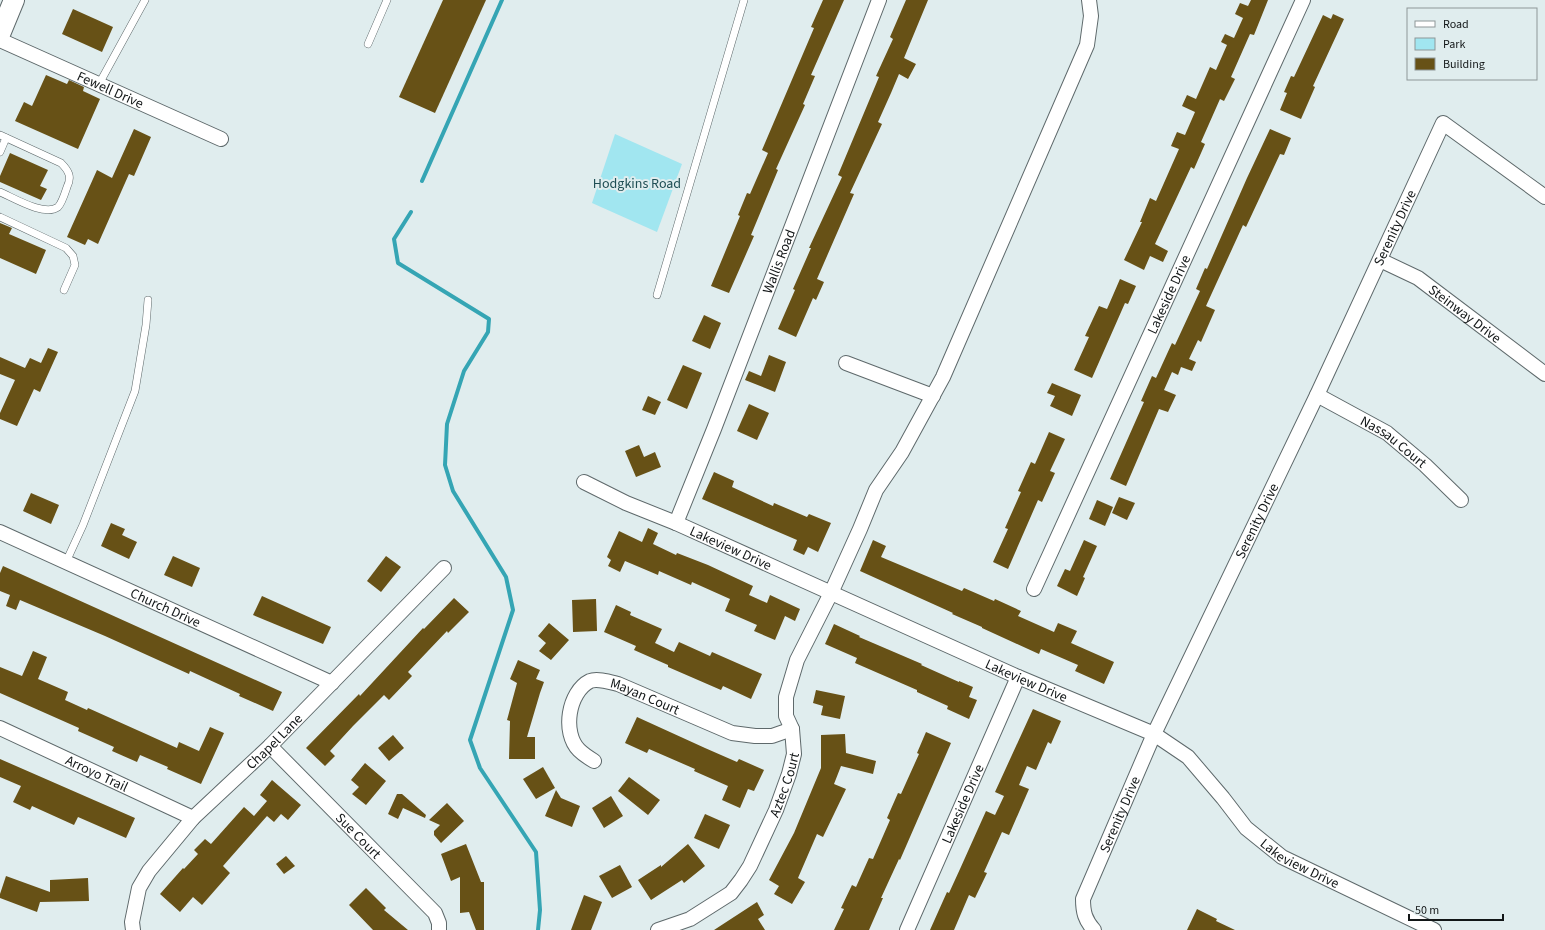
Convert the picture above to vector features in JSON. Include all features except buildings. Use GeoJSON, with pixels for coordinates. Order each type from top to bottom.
{"type":"FeatureCollection","features":[{"type":"Feature","properties":{"kind":"main road"},"geometry":{"type":"LineString","coordinates":[[0,34],[14,0]]}},
{"type":"Feature","properties":{"kind":"street","name":"Wallis Road"},"geometry":{"type":"LineString","coordinates":[[676,523],[717,422],[879,0]]}},
{"type":"Feature","properties":{"kind":"street","name":"Aztec Court"},"geometry":{"type":"LineString","coordinates":[[658,930],[690,919],[731,893],[750,866],[776,810],[789,774],[794,754],[792,729],[786,716],[786,697],[790,678],[797,660],[831,593],[876,490],[902,452],[943,377],[1087,45],[1091,16],[1089,0]]}},
{"type":"Feature","properties":{"kind":"street","name":"Lakeside Drive"},"geometry":{"type":"LineString","coordinates":[[1034,589],[1303,0]]}},
{"type":"Feature","properties":{"kind":"street","name":"Fewell Drive"},"geometry":{"type":"LineString","coordinates":[[0,40],[221,139]]}},
{"type":"Feature","properties":{"kind":"street","name":"Serenity Drive"},"geometry":{"type":"LineString","coordinates":[[1090,925],[1083,912],[1083,899],[1154,734],[1317,395],[1443,123],[1545,197]]}},
{"type":"Feature","properties":{"kind":"street","name":"Steinway Drive"},"geometry":{"type":"LineString","coordinates":[[1380,260],[1418,278],[1545,374]]}},
{"type":"Feature","properties":{"kind":"street"},"geometry":{"type":"LineString","coordinates":[[846,363],[933,396]]}},
{"type":"Feature","properties":{"kind":"street","name":"Nassau Court"},"geometry":{"type":"LineString","coordinates":[[1317,395],[1387,433],[1461,500]]}},
{"type":"Feature","properties":{"kind":"street","name":"Lakeview Drive"},"geometry":{"type":"LineString","coordinates":[[584,482],[626,504],[676,523],[1018,677],[1154,734],[1188,757],[1246,828],[1282,857],[1434,930]]}},
{"type":"Feature","properties":{"kind":"street","name":"Church Drive"},"geometry":{"type":"LineString","coordinates":[[0,532],[332,683]]}},
{"type":"Feature","properties":{"kind":"street","name":"Chapel Lane"},"geometry":{"type":"LineString","coordinates":[[133,930],[132,922],[138,888],[149,871],[193,818],[270,746],[444,568]]}},
{"type":"Feature","properties":{"kind":"street","name":"Lakeside Drive"},"geometry":{"type":"LineString","coordinates":[[907,930],[1018,677]]}},
{"type":"Feature","properties":{"kind":"street","name":"Mayan Court"},"geometry":{"type":"LineString","coordinates":[[594,761],[578,750],[569,733],[569,717],[575,697],[590,681],[597,680],[618,684],[732,733],[755,736],[772,736],[792,729]]}},
{"type":"Feature","properties":{"kind":"street","name":"Arroyo Trail"},"geometry":{"type":"LineString","coordinates":[[0,728],[193,818]]}},
{"type":"Feature","properties":{"kind":"street","name":"Sue Court"},"geometry":{"type":"LineString","coordinates":[[270,746],[435,913],[439,923],[439,930]]}},
{"type":"Feature","properties":{"kind":"lane"},"geometry":{"type":"LineString","coordinates":[[98,84],[145,0]]}},
{"type":"Feature","properties":{"kind":"lane"},"geometry":{"type":"LineString","coordinates":[[368,44],[387,0]]}},
{"type":"Feature","properties":{"kind":"lane"},"geometry":{"type":"LineString","coordinates":[[657,295],[744,0]]}},
{"type":"Feature","properties":{"kind":"lane"},"geometry":{"type":"LineString","coordinates":[[0,152],[3,137],[62,163],[68,169],[70,180],[59,206],[51,210],[41,210],[0,192]]}},
{"type":"Feature","properties":{"kind":"lane"},"geometry":{"type":"LineString","coordinates":[[0,217],[66,248],[70,252],[73,256],[75,265],[64,290]]}},
{"type":"Feature","properties":{"kind":"lane"},"geometry":{"type":"LineString","coordinates":[[66,562],[92,504],[135,391],[146,325],[148,300]]}},
{"type":"Feature","properties":{"kind":"green space","name":"Hodgkins Road"},"geometry":{"type":"Polygon","coordinates":[[[615,134],[682,164],[657,232],[592,203],[615,134]]]}},
{"type":"Feature","properties":{"kind":"waterway"},"geometry":{"type":"LineString","coordinates":[[422,181],[502,0]]}},
{"type":"Feature","properties":{"kind":"waterway"},"geometry":{"type":"LineString","coordinates":[[411,212],[394,239],[398,263],[489,319],[488,332],[464,371],[447,424],[445,465],[453,491],[506,577],[513,610],[470,740],[480,768],[536,852],[540,910],[538,930]]}}]}
